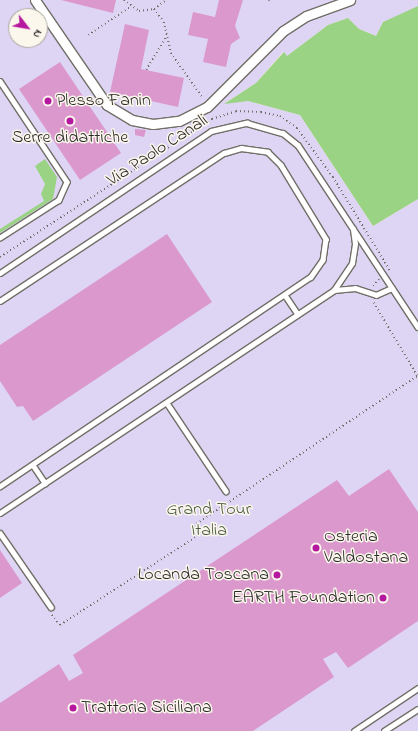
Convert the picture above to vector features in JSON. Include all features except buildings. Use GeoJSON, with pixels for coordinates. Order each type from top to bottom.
{"type":"FeatureCollection","features":[{"type":"Feature","properties":{"kind":"street"},"geometry":{"type":"LineString","coordinates":[[35,0],[100,97],[114,110],[143,122],[166,124],[207,107],[283,31],[306,16],[350,0]]}},
{"type":"Feature","properties":{"kind":"lane"},"geometry":{"type":"LineString","coordinates":[[0,81],[66,182],[59,200],[0,238]]}},
{"type":"Feature","properties":{"kind":"lane","name":"Via Paolo Canali"},"geometry":{"type":"LineString","coordinates":[[0,273],[211,131],[230,124],[264,125],[298,145],[418,327]]}},
{"type":"Feature","properties":{"kind":"lane"},"geometry":{"type":"LineString","coordinates":[[0,301],[224,152],[249,147],[268,152],[281,165],[326,239],[324,255],[316,272],[0,487]]}},
{"type":"Feature","properties":{"kind":"lane"},"geometry":{"type":"LineString","coordinates":[[0,513],[167,403],[334,290],[352,263],[355,244],[352,225]]}},
{"type":"Feature","properties":{"kind":"lane"},"geometry":{"type":"LineString","coordinates":[[334,290],[355,288],[376,295],[392,288]]}},
{"type":"Feature","properties":{"kind":"lane"},"geometry":{"type":"LineString","coordinates":[[285,294],[298,314]]}},
{"type":"Feature","properties":{"kind":"lane"},"geometry":{"type":"LineString","coordinates":[[167,403],[226,491]]}},
{"type":"Feature","properties":{"kind":"lane"},"geometry":{"type":"LineString","coordinates":[[33,465],[45,484]]}},
{"type":"Feature","properties":{"kind":"lane"},"geometry":{"type":"LineString","coordinates":[[0,533],[51,607]]}},
{"type":"Feature","properties":{"kind":"lane"},"geometry":{"type":"LineString","coordinates":[[354,731],[418,688]]}},
{"type":"Feature","properties":{"kind":"lane"},"geometry":{"type":"LineString","coordinates":[[384,731],[418,709]]}},
{"type":"Feature","properties":{"kind":"path"},"geometry":{"type":"LineString","coordinates":[[124,0],[130,7],[139,11],[154,8],[166,0]]}},
{"type":"Feature","properties":{"kind":"path"},"geometry":{"type":"LineString","coordinates":[[88,35],[130,7]]}},
{"type":"Feature","properties":{"kind":"path"},"geometry":{"type":"LineString","coordinates":[[154,8],[164,22],[166,37],[177,62],[207,107]]}},
{"type":"Feature","properties":{"kind":"path"},"geometry":{"type":"LineString","coordinates":[[146,70],[166,37]]}},
{"type":"Feature","properties":{"kind":"path"},"geometry":{"type":"LineString","coordinates":[[0,257],[212,119],[236,111],[261,112],[280,116],[297,128],[393,270]]}},
{"type":"Feature","properties":{"kind":"shaded area","name":"Grand Tour Italia"},"geometry":{"type":"Polygon","coordinates":[[[0,0],[418,0],[418,6],[413,10],[383,22],[376,36],[359,29],[348,18],[328,25],[287,56],[283,52],[256,83],[225,103],[248,101],[300,115],[373,226],[418,199],[418,731],[0,731],[0,0]]]}},
{"type":"Feature","properties":{"kind":"green space"},"geometry":{"type":"Polygon","coordinates":[[[418,6],[418,199],[373,226],[300,115],[248,101],[224,104],[256,83],[284,52],[287,56],[328,25],[348,18],[359,29],[376,36],[383,22],[418,6]]]}},
{"type":"Feature","properties":{"kind":"green space"},"geometry":{"type":"Polygon","coordinates":[[[45,159],[57,177],[53,199],[0,233],[0,229],[44,201],[41,194],[45,184],[35,166],[45,159]]]}},
{"type":"Feature","properties":{"kind":"place","name":"Plesso Fanin"},"geometry":{"type":"Point","coordinates":[48,101]}},
{"type":"Feature","properties":{"kind":"place","name":"Serre didattiche"},"geometry":{"type":"Point","coordinates":[70,121]}},
{"type":"Feature","properties":{"kind":"place","name":"Osteria Valdostana"},"geometry":{"type":"Point","coordinates":[316,548]}},
{"type":"Feature","properties":{"kind":"place","name":"Locanda Toscana"},"geometry":{"type":"Point","coordinates":[277,575]}},
{"type":"Feature","properties":{"kind":"place","name":"EARTH Foundation"},"geometry":{"type":"Point","coordinates":[383,598]}},
{"type":"Feature","properties":{"kind":"place","name":"Trattoria Siciliana"},"geometry":{"type":"Point","coordinates":[73,708]}}]}
